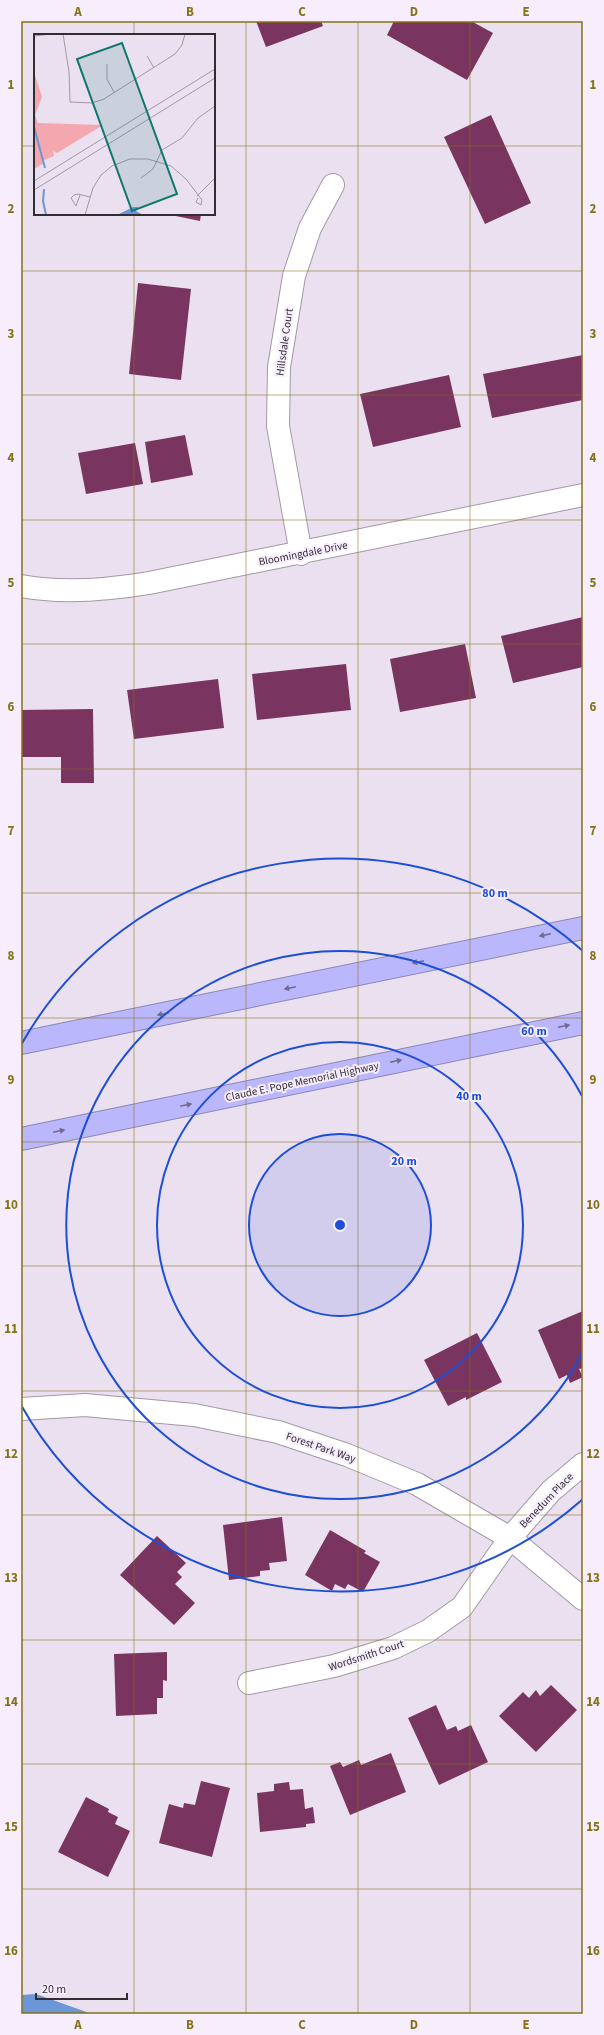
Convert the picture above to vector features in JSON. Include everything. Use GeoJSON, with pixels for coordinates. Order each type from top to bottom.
{"type":"FeatureCollection","features":[{"type":"Feature","properties":{"kind":"highway"},"geometry":{"type":"LineString","coordinates":[[21,1043],[583,928]]}},
{"type":"Feature","properties":{"kind":"highway","name":"Claude E. Pope Memorial Highway"},"geometry":{"type":"LineString","coordinates":[[21,1139],[583,1023]]}},
{"type":"Feature","properties":{"kind":"street","name":"Hillsdale Court"},"geometry":{"type":"LineString","coordinates":[[301,554],[278,426],[279,368],[294,276],[310,228],[333,185]]}},
{"type":"Feature","properties":{"kind":"street","name":"Bloomingdale Drive"},"geometry":{"type":"LineString","coordinates":[[21,586],[62,590],[104,590],[149,584],[301,554],[583,494]]}},
{"type":"Feature","properties":{"kind":"street","name":"Forest Park Way"},"geometry":{"type":"LineString","coordinates":[[21,1409],[85,1406],[194,1415],[278,1432],[347,1455],[417,1484],[510,1538],[583,1599]]}},
{"type":"Feature","properties":{"kind":"street","name":"Benedum Place"},"geometry":{"type":"LineString","coordinates":[[510,1538],[552,1492],[583,1464]]}},
{"type":"Feature","properties":{"kind":"street","name":"Wordsmith Court"},"geometry":{"type":"LineString","coordinates":[[250,1683],[334,1666],[394,1648],[428,1632],[462,1607],[510,1538]]}},
{"type":"Feature","properties":{"kind":"water"},"geometry":{"type":"Polygon","coordinates":[[[36,1994],[92,2014],[21,2014],[21,1995],[36,1994]]]}},
{"type":"Feature","properties":{"kind":"building"},"geometry":{"type":"Polygon","coordinates":[[[256,21],[321,21],[323,26],[266,47],[256,21]]]}},
{"type":"Feature","properties":{"kind":"building"},"geometry":{"type":"Polygon","coordinates":[[[394,21],[471,21],[493,33],[467,80],[387,35],[394,21]]]}},
{"type":"Feature","properties":{"kind":"building"},"geometry":{"type":"Polygon","coordinates":[[[491,115],[531,203],[485,224],[444,137],[491,115]]]}},
{"type":"Feature","properties":{"kind":"building"},"geometry":{"type":"Polygon","coordinates":[[[171,215],[201,215],[200,221],[171,215]]]}},
{"type":"Feature","properties":{"kind":"building"},"geometry":{"type":"Polygon","coordinates":[[[138,283],[191,289],[181,380],[129,374],[138,283]]]}},
{"type":"Feature","properties":{"kind":"building"},"geometry":{"type":"Polygon","coordinates":[[[583,355],[583,400],[492,418],[483,374],[583,355]]]}},
{"type":"Feature","properties":{"kind":"building"},"geometry":{"type":"Polygon","coordinates":[[[449,375],[461,427],[373,447],[360,394],[449,375]]]}},
{"type":"Feature","properties":{"kind":"building"},"geometry":{"type":"Polygon","coordinates":[[[185,435],[193,475],[151,483],[145,442],[185,435]]]}},
{"type":"Feature","properties":{"kind":"building"},"geometry":{"type":"Polygon","coordinates":[[[135,443],[143,484],[86,494],[78,453],[135,443]]]}},
{"type":"Feature","properties":{"kind":"building"},"geometry":{"type":"Polygon","coordinates":[[[583,617],[583,667],[513,683],[501,636],[583,617]]]}},
{"type":"Feature","properties":{"kind":"building"},"geometry":{"type":"Polygon","coordinates":[[[465,644],[476,698],[400,712],[390,659],[465,644]]]}},
{"type":"Feature","properties":{"kind":"building"},"geometry":{"type":"Polygon","coordinates":[[[346,664],[351,710],[257,720],[252,674],[346,664]]]}},
{"type":"Feature","properties":{"kind":"building"},"geometry":{"type":"Polygon","coordinates":[[[218,679],[224,728],[134,739],[127,690],[218,679]]]}},
{"type":"Feature","properties":{"kind":"building"},"geometry":{"type":"Polygon","coordinates":[[[93,709],[94,783],[61,783],[61,757],[21,757],[21,710],[93,709]]]}},
{"type":"Feature","properties":{"kind":"building"},"geometry":{"type":"Polygon","coordinates":[[[583,1311],[583,1368],[579,1369],[583,1377],[570,1383],[567,1375],[559,1379],[538,1330],[583,1311]]]}},
{"type":"Feature","properties":{"kind":"building"},"geometry":{"type":"Polygon","coordinates":[[[477,1333],[502,1382],[466,1400],[466,1397],[448,1406],[424,1360],[477,1333]]]}},
{"type":"Feature","properties":{"kind":"building"},"geometry":{"type":"Polygon","coordinates":[[[282,1517],[287,1561],[269,1563],[270,1570],[260,1571],[260,1576],[229,1580],[223,1525],[282,1517]]]}},
{"type":"Feature","properties":{"kind":"building"},"geometry":{"type":"Polygon","coordinates":[[[330,1530],[366,1551],[364,1553],[380,1562],[363,1592],[348,1584],[345,1589],[335,1584],[332,1591],[305,1575],[330,1530]]]}},
{"type":"Feature","properties":{"kind":"building"},"geometry":{"type":"Polygon","coordinates":[[[157,1536],[186,1563],[177,1572],[182,1577],[175,1584],[195,1603],[174,1625],[120,1575],[157,1536]]]}},
{"type":"Feature","properties":{"kind":"building"},"geometry":{"type":"Polygon","coordinates":[[[167,1652],[167,1681],[163,1680],[163,1698],[157,1698],[157,1714],[116,1716],[114,1654],[167,1652]]]}},
{"type":"Feature","properties":{"kind":"building"},"geometry":{"type":"Polygon","coordinates":[[[551,1685],[577,1710],[536,1752],[499,1716],[523,1692],[529,1698],[536,1690],[540,1696],[551,1685]]]}},
{"type":"Feature","properties":{"kind":"building"},"geometry":{"type":"Polygon","coordinates":[[[436,1705],[447,1730],[456,1726],[458,1731],[471,1725],[488,1762],[439,1785],[408,1718],[436,1705]]]}},
{"type":"Feature","properties":{"kind":"building"},"geometry":{"type":"Polygon","coordinates":[[[391,1753],[406,1792],[350,1815],[330,1766],[340,1762],[343,1767],[359,1760],[361,1765],[391,1753]]]}},
{"type":"Feature","properties":{"kind":"building"},"geometry":{"type":"Polygon","coordinates":[[[201,1781],[230,1788],[212,1857],[159,1843],[169,1804],[183,1808],[184,1803],[195,1805],[201,1781]]]}},
{"type":"Feature","properties":{"kind":"building"},"geometry":{"type":"Polygon","coordinates":[[[289,1782],[290,1790],[303,1789],[305,1809],[313,1807],[315,1823],[306,1824],[306,1827],[260,1832],[257,1793],[274,1791],[274,1784],[289,1782]]]}},
{"type":"Feature","properties":{"kind":"building"},"geometry":{"type":"Polygon","coordinates":[[[86,1797],[109,1809],[108,1812],[118,1817],[115,1824],[130,1831],[108,1877],[58,1852],[86,1797]]]}}]}
